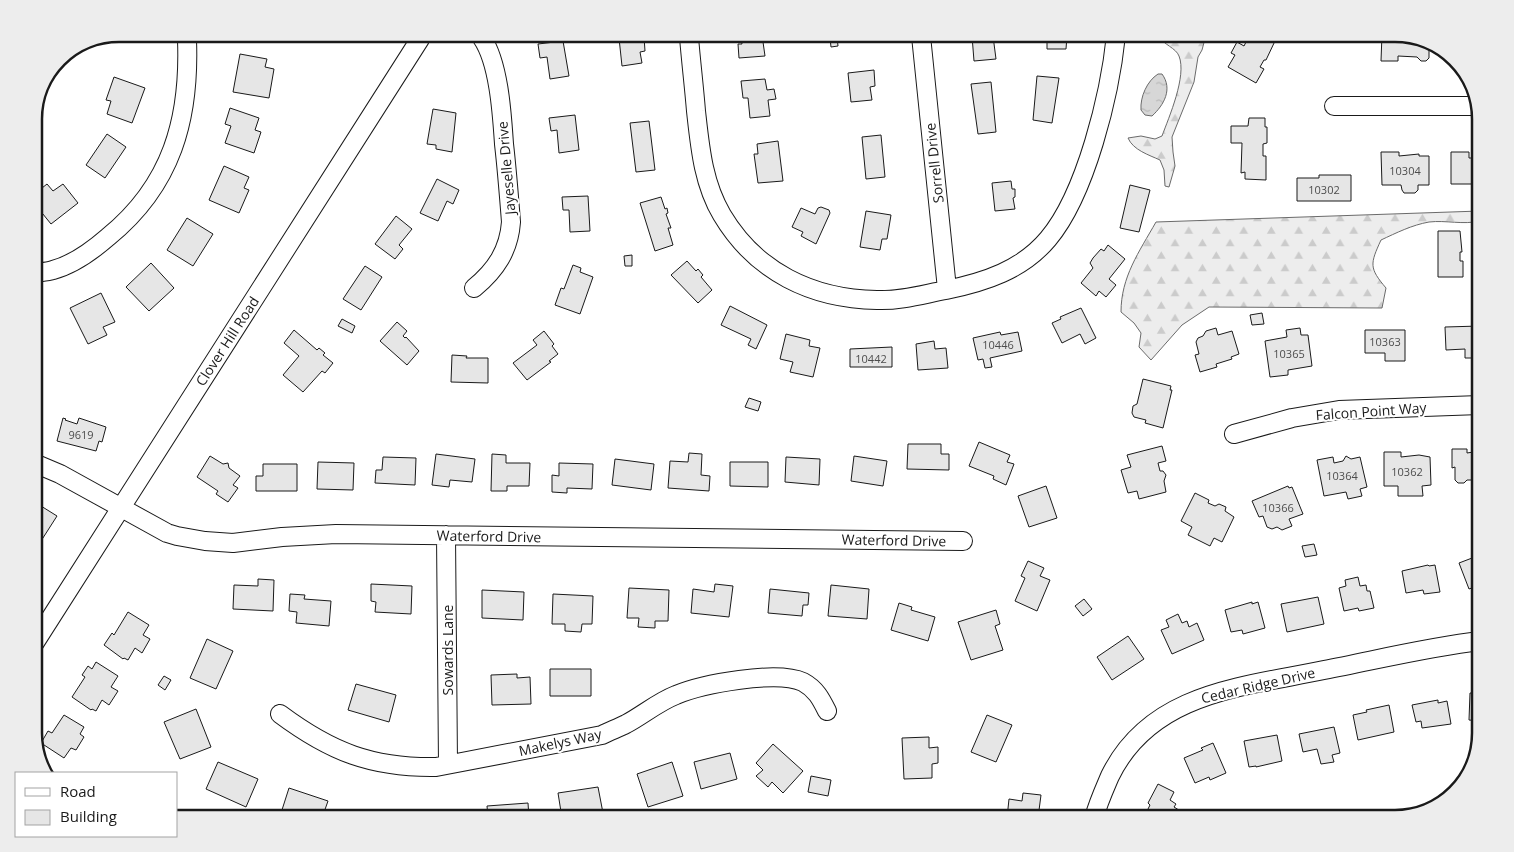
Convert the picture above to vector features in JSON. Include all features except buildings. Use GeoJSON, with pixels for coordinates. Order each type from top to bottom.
{"type":"FeatureCollection","features":[{"type":"Feature","properties":{"kind":"street"},"geometry":{"type":"LineString","coordinates":[[43,272],[53,270],[76,259],[100,244],[122,226],[136,211],[158,180],[171,154],[181,124],[188,78],[186,43]]}},
{"type":"Feature","properties":{"kind":"street","name":"Clover Hill Road"},"geometry":{"type":"LineString","coordinates":[[43,630],[417,43]]}},
{"type":"Feature","properties":{"kind":"street","name":"Jayeselle Drive"},"geometry":{"type":"LineString","coordinates":[[474,288],[488,277],[499,263],[506,246],[511,222],[502,113],[492,58],[484,43]]}},
{"type":"Feature","properties":{"kind":"street"},"geometry":{"type":"LineString","coordinates":[[690,43],[697,133],[702,161],[712,193],[721,213],[734,234],[750,252],[770,269],[798,284],[823,293],[879,300],[897,299],[966,286],[992,278],[1011,269],[1034,254],[1060,224],[1072,202],[1108,91],[1115,43]]}},
{"type":"Feature","properties":{"kind":"street","name":"Sorrell Drive"},"geometry":{"type":"LineString","coordinates":[[922,43],[948,290]]}},
{"type":"Feature","properties":{"kind":"street"},"geometry":{"type":"LineString","coordinates":[[1334,106],[1470,106]]}},
{"type":"Feature","properties":{"kind":"street","name":"Falcon Point Way"},"geometry":{"type":"LineString","coordinates":[[1234,434],[1292,418],[1339,410],[1471,405]]}},
{"type":"Feature","properties":{"kind":"street","name":"Waterford Drive"},"geometry":{"type":"LineString","coordinates":[[43,467],[60,474],[167,533],[205,541],[233,542],[336,534],[963,541]]}},
{"type":"Feature","properties":{"kind":"street","name":"Sowards Lane"},"geometry":{"type":"LineString","coordinates":[[446,536],[448,764]]}},
{"type":"Feature","properties":{"kind":"street","name":"Cedar Ridge Drive"},"geometry":{"type":"LineString","coordinates":[[1097,810],[1101,796],[1126,749],[1148,727],[1178,707],[1208,695],[1241,687],[1439,647],[1472,642]]}},
{"type":"Feature","properties":{"kind":"street","name":"Makelys Way"},"geometry":{"type":"LineString","coordinates":[[280,714],[303,732],[356,757],[384,764],[436,767],[602,735],[674,696],[698,687],[720,682],[789,678],[802,682],[814,690],[827,711]]}},
{"type":"Feature","properties":{"kind":"green space"},"geometry":{"type":"Polygon","coordinates":[[[1165,43],[1204,43],[1198,57],[1194,82],[1172,137],[1175,166],[1169,187],[1165,186],[1164,170],[1160,160],[1137,149],[1128,138],[1141,136],[1155,139],[1162,136],[1173,108],[1181,74],[1179,56],[1165,43]]]}},
{"type":"Feature","properties":{"kind":"green space"},"geometry":{"type":"Polygon","coordinates":[[[1471,211],[1471,222],[1423,223],[1381,240],[1373,260],[1373,266],[1376,275],[1386,288],[1382,308],[1209,307],[1182,325],[1151,360],[1139,347],[1141,333],[1134,323],[1121,312],[1124,287],[1132,265],[1156,222],[1471,211]]]}},
{"type":"Feature","properties":{"kind":"water"},"geometry":{"type":"Polygon","coordinates":[[[1158,74],[1162,74],[1167,85],[1166,96],[1152,116],[1145,115],[1141,110],[1143,95],[1148,85],[1158,74]]]}}]}
